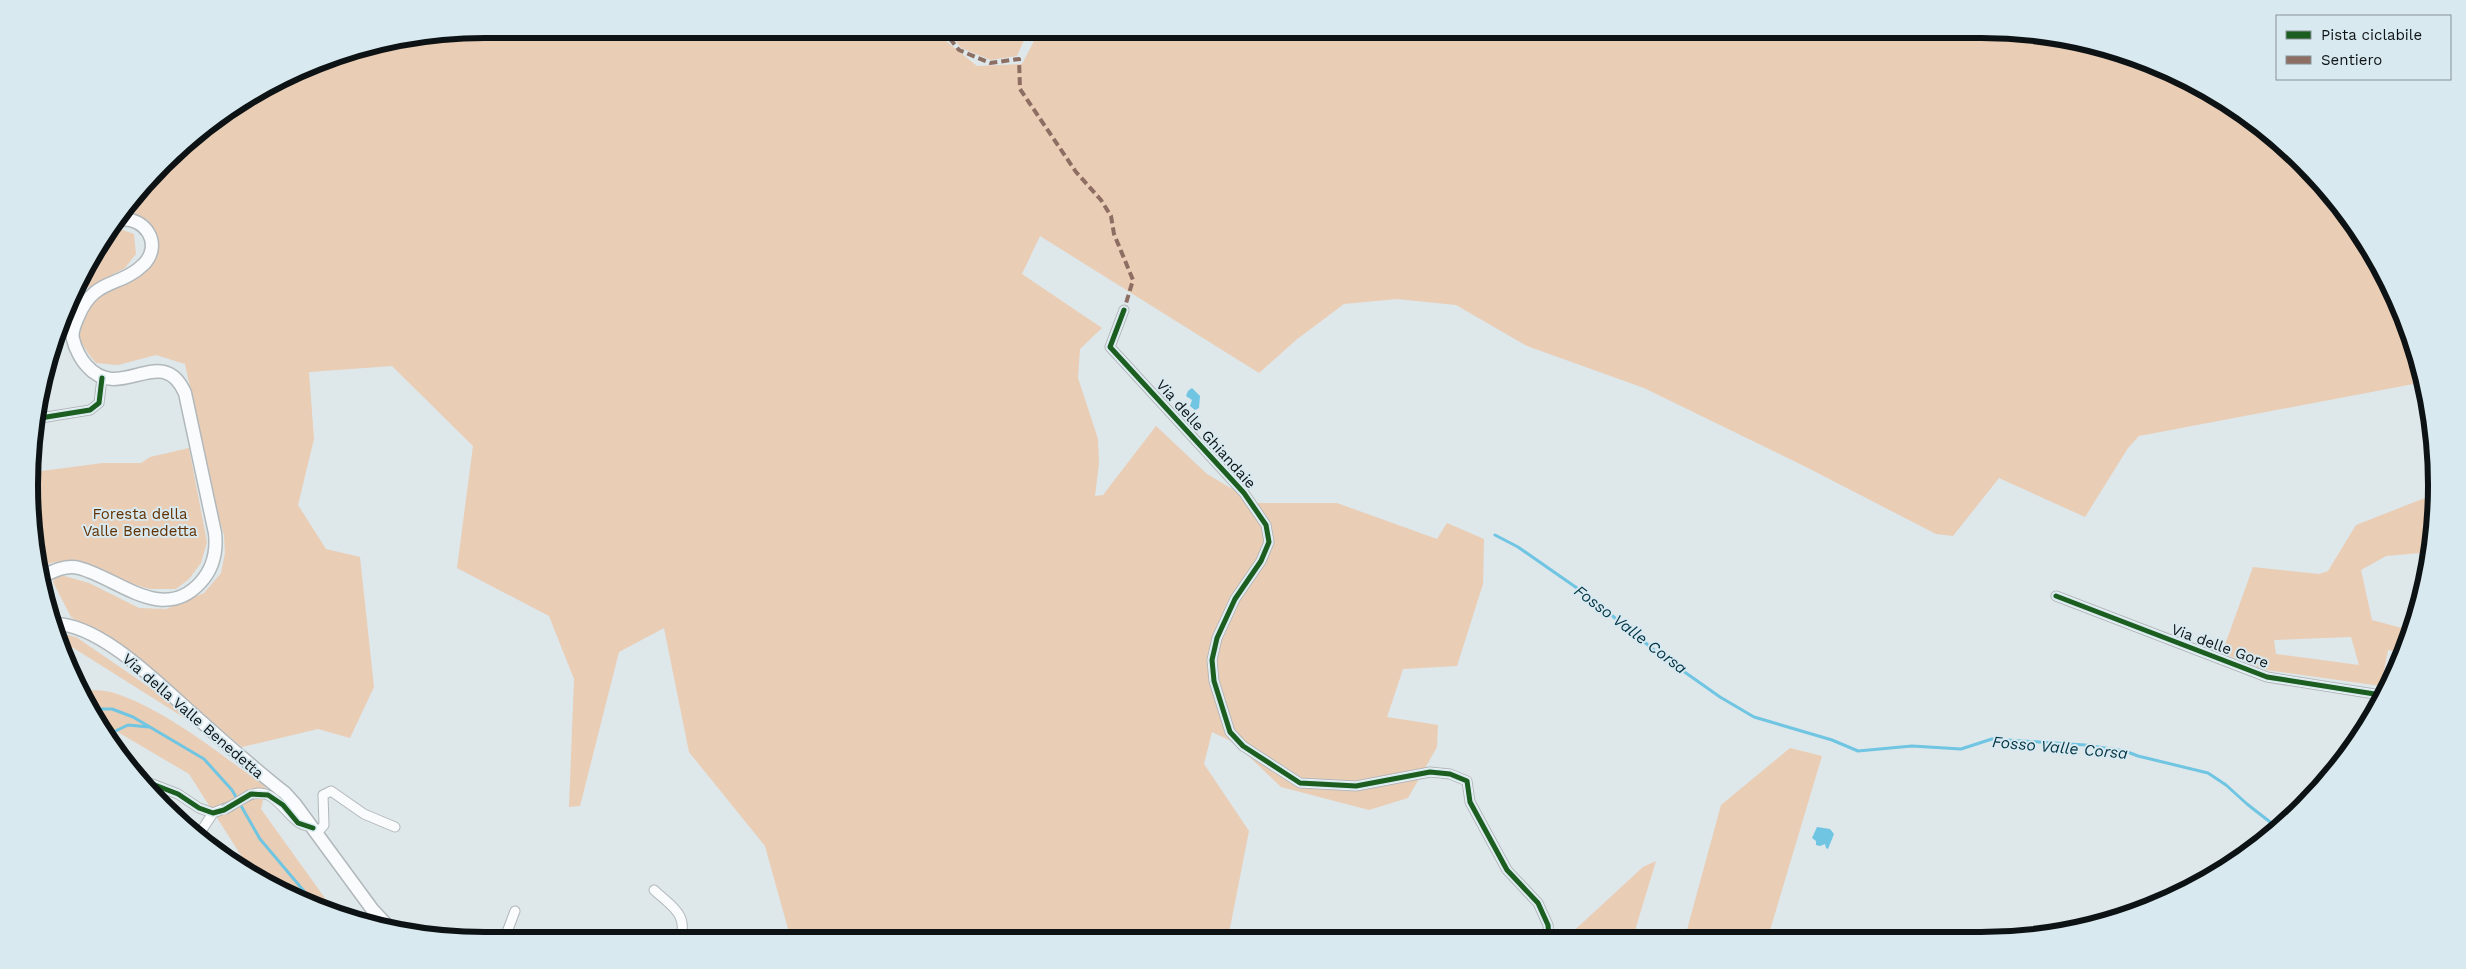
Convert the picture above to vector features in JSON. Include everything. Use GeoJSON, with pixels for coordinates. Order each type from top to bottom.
{"type":"FeatureCollection","features":[{"type":"Feature","properties":{"kind":"main road"},"geometry":{"type":"LineString","coordinates":[[47,575],[57,570],[79,568],[140,596],[165,599],[189,592],[199,585],[206,576],[214,556],[215,533],[181,382],[174,376],[159,370],[113,380],[102,378],[83,362],[72,338],[82,308],[90,296],[99,288],[144,264],[152,252],[153,244],[143,224],[136,221],[124,220]]}},
{"type":"Feature","properties":{"kind":"main road","name":"Via della Valle Benedetta"},"geometry":{"type":"LineString","coordinates":[[60,625],[73,626],[92,634],[133,661],[285,793],[381,919]]}},
{"type":"Feature","properties":{"kind":"street","name":"Via delle Ghiandaie"},"geometry":{"type":"LineString","coordinates":[[1124,310],[1110,347],[1244,493],[1266,524],[1269,542],[1261,561],[1235,598],[1217,638],[1212,660],[1214,680],[1230,732],[1243,746],[1300,783],[1356,786],[1430,772],[1450,774],[1467,781],[1470,802],[1507,870],[1538,903],[1548,925],[1548,932]]}},
{"type":"Feature","properties":{"kind":"street"},"geometry":{"type":"LineString","coordinates":[[42,418],[90,410],[99,403],[102,378]]}},
{"type":"Feature","properties":{"kind":"street","name":"Via delle Gore"},"geometry":{"type":"LineString","coordinates":[[2056,596],[2267,677],[2376,694]]}},
{"type":"Feature","properties":{"kind":"street"},"geometry":{"type":"LineString","coordinates":[[152,784],[178,794],[199,808],[214,813]]}},
{"type":"Feature","properties":{"kind":"street"},"geometry":{"type":"LineString","coordinates":[[202,831],[214,813],[251,794],[268,795],[283,805],[298,823],[315,830],[324,825],[323,795],[331,791],[364,814],[395,827]]}},
{"type":"Feature","properties":{"kind":"street"},"geometry":{"type":"LineString","coordinates":[[654,890],[679,913],[684,927],[682,932]]}},
{"type":"Feature","properties":{"kind":"street"},"geometry":{"type":"LineString","coordinates":[[507,932],[515,911]]}},
{"type":"Feature","properties":{"kind":"green space"},"geometry":{"type":"Polygon","coordinates":[[[455,38],[942,38],[977,66],[1022,64],[1034,38],[2011,38],[2069,46],[2125,61],[2153,72],[2205,97],[2254,130],[2276,148],[2318,190],[2336,212],[2369,261],[2405,341],[2417,383],[2139,436],[2128,448],[2085,517],[1999,478],[1953,536],[1936,534],[1808,468],[1644,388],[1527,346],[1456,305],[1397,299],[1344,304],[1296,340],[1259,373],[1040,236],[1022,274],[1102,328],[1080,349],[1078,378],[1098,439],[1099,463],[1095,496],[1103,495],[1156,426],[1207,474],[1256,503],[1337,503],[1437,539],[1447,523],[1484,539],[1483,584],[1457,666],[1403,669],[1387,717],[1438,725],[1437,747],[1408,798],[1369,810],[1281,787],[1235,743],[1212,732],[1204,764],[1249,831],[1229,932],[789,932],[765,846],[689,752],[664,628],[619,652],[580,806],[569,807],[574,679],[549,616],[457,568],[473,446],[392,366],[309,372],[314,439],[298,505],[326,549],[360,557],[374,687],[350,738],[318,729],[242,747],[126,651],[71,617],[53,582],[57,574],[89,583],[139,608],[166,609],[204,593],[221,573],[225,553],[224,535],[217,512],[185,364],[156,355],[118,365],[96,363],[88,353],[79,335],[79,318],[89,301],[102,290],[127,277],[155,246],[149,221],[131,211],[148,190],[190,148],[212,130],[261,97],[341,61],[397,46],[455,38]]]}},
{"type":"Feature","properties":{"kind":"green space"},"geometry":{"type":"Polygon","coordinates":[[[953,38],[1025,38],[1017,56],[991,60],[961,48],[953,38]]]}},
{"type":"Feature","properties":{"kind":"green space"},"geometry":{"type":"Polygon","coordinates":[[[118,229],[134,234],[136,254],[125,268],[85,289],[71,315],[97,261],[118,229]]]}},
{"type":"Feature","properties":{"kind":"green space","name":"Foresta della Valle Benedetta"},"geometry":{"type":"Polygon","coordinates":[[[189,448],[207,542],[201,563],[189,579],[176,589],[150,589],[124,582],[82,562],[61,561],[45,564],[38,514],[38,471],[103,463],[141,463],[150,457],[189,448]]]}},
{"type":"Feature","properties":{"kind":"green space"},"geometry":{"type":"Polygon","coordinates":[[[2428,497],[2423,553],[2386,556],[2361,570],[2372,620],[2405,629],[2396,651],[2388,650],[2380,686],[2266,670],[2222,653],[2253,567],[2319,574],[2328,571],[2356,525],[2428,497]],[[2351,637],[2274,640],[2276,654],[2359,665],[2351,637]]]}},
{"type":"Feature","properties":{"kind":"green space"},"geometry":{"type":"Polygon","coordinates":[[[63,634],[76,637],[152,689],[202,729],[72,647],[68,647],[63,634]]]}},
{"type":"Feature","properties":{"kind":"green space"},"geometry":{"type":"Polygon","coordinates":[[[88,690],[111,692],[151,709],[192,734],[266,787],[261,809],[328,903],[287,885],[245,862],[189,774],[116,731],[112,732],[88,690]]]}},
{"type":"Feature","properties":{"kind":"green space"},"geometry":{"type":"Polygon","coordinates":[[[1790,748],[1822,756],[1769,932],[1686,932],[1721,805],[1790,748]]]}},
{"type":"Feature","properties":{"kind":"green space"},"geometry":{"type":"Polygon","coordinates":[[[1656,861],[1635,932],[1573,932],[1643,867],[1656,861]]]}},
{"type":"Feature","properties":{"kind":"water"},"geometry":{"type":"Polygon","coordinates":[[[1192,388],[1200,396],[1199,408],[1195,410],[1190,406],[1192,400],[1186,396],[1192,388]]]}},
{"type":"Feature","properties":{"kind":"water"},"geometry":{"type":"Polygon","coordinates":[[[1817,827],[1830,829],[1834,834],[1828,849],[1825,844],[1816,845],[1816,841],[1812,838],[1817,827]]]}},
{"type":"Feature","properties":{"kind":"waterway","name":"Fosso Valle Corsa"},"geometry":{"type":"LineString","coordinates":[[1495,535],[1518,547],[1587,595],[1659,654],[1720,697],[1754,717],[1832,740],[1858,751],[1912,746],[1961,749],[1992,739],[2085,745],[2125,751],[2138,756],[2208,773],[2226,785],[2272,824]]}},
{"type":"Feature","properties":{"kind":"waterway"},"geometry":{"type":"LineString","coordinates":[[98,709],[112,709],[133,717],[204,759],[232,790],[260,839],[306,894]]}},
{"type":"Feature","properties":{"kind":"waterway"},"geometry":{"type":"LineString","coordinates":[[113,732],[128,725],[149,727]]}},
{"type":"Feature","properties":{"kind":"marked path"},"geometry":{"type":"LineString","coordinates":[[949,38],[959,50],[990,63],[1019,59],[1020,89],[1076,172],[1101,200],[1111,216],[1114,234],[1133,280],[1124,310]]}},
{"type":"Feature","properties":{"kind":"cycle path"},"geometry":{"type":"LineString","coordinates":[[1124,310],[1110,347],[1244,493],[1266,525],[1269,542],[1261,561],[1235,599],[1217,638],[1212,660],[1214,681],[1230,732],[1243,746],[1300,783],[1356,786],[1430,772],[1450,774],[1467,781],[1470,802],[1507,870],[1538,903],[1548,925],[1549,932]]}},
{"type":"Feature","properties":{"kind":"cycle path"},"geometry":{"type":"LineString","coordinates":[[42,418],[90,410],[99,403],[102,378]]}},
{"type":"Feature","properties":{"kind":"cycle path"},"geometry":{"type":"LineString","coordinates":[[2056,596],[2267,677],[2376,694]]}},
{"type":"Feature","properties":{"kind":"cycle path"},"geometry":{"type":"LineString","coordinates":[[153,784],[178,794],[199,808],[213,813],[224,810],[251,794],[268,795],[283,805],[298,823],[313,828]]}}]}
